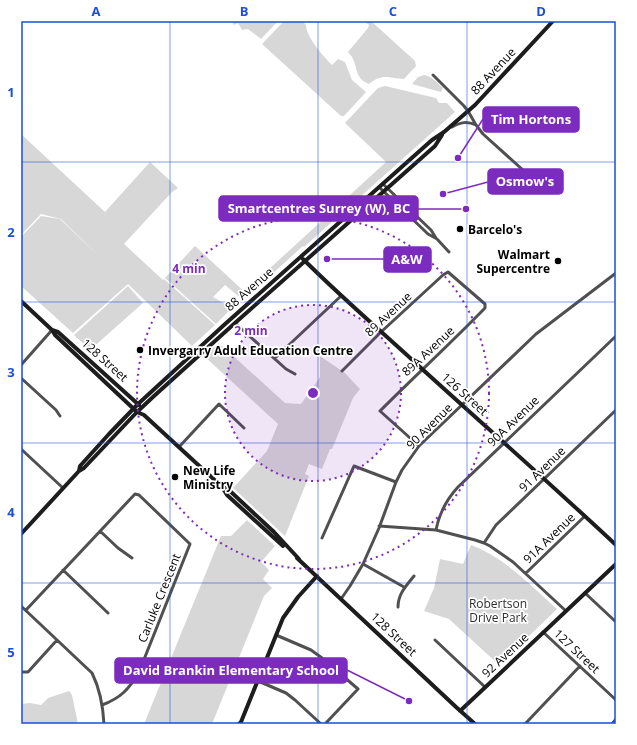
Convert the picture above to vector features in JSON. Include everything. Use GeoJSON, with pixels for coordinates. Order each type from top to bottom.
{"type":"FeatureCollection","features":[{"type":"Feature","properties":{"kind":"main road","name":"88 Avenue"},"geometry":{"type":"LineString","coordinates":[[79,471],[80,466],[133,408],[381,185],[432,140],[448,129],[475,105],[553,21]]}},
{"type":"Feature","properties":{"kind":"main road","name":"88 Avenue"},"geometry":{"type":"LineString","coordinates":[[21,534],[79,471],[84,468],[137,412],[435,146],[444,132]]}},
{"type":"Feature","properties":{"kind":"main road","name":"126 Street"},"geometry":{"type":"LineString","coordinates":[[301,257],[341,296],[616,545]]}},
{"type":"Feature","properties":{"kind":"main road","name":"128 Street"},"geometry":{"type":"LineString","coordinates":[[21,301],[52,330],[55,336],[137,412],[144,415],[179,447],[220,485],[227,495],[255,522],[299,559],[475,724]]}},
{"type":"Feature","properties":{"kind":"main road","name":"128 Street"},"geometry":{"type":"LineString","coordinates":[[52,330],[58,332],[142,408]]}},
{"type":"Feature","properties":{"kind":"main road"},"geometry":{"type":"LineString","coordinates":[[142,408],[144,415]]}},
{"type":"Feature","properties":{"kind":"main road","name":"92 Avenue"},"geometry":{"type":"LineString","coordinates":[[460,711],[616,564]]}},
{"type":"Feature","properties":{"kind":"main road"},"geometry":{"type":"LineString","coordinates":[[240,723],[283,618],[294,602],[317,576]]}},
{"type":"Feature","properties":{"kind":"street"},"geometry":{"type":"LineString","coordinates":[[433,75],[457,98],[468,111],[483,134],[524,171]]}},
{"type":"Feature","properties":{"kind":"street"},"geometry":{"type":"LineString","coordinates":[[448,129],[460,122],[468,122],[476,125]]}},
{"type":"Feature","properties":{"kind":"street"},"geometry":{"type":"LineString","coordinates":[[381,185],[431,230],[449,252]]}},
{"type":"Feature","properties":{"kind":"street","name":"89 Avenue"},"geometry":{"type":"LineString","coordinates":[[342,370],[443,274],[448,272],[485,304]]}},
{"type":"Feature","properties":{"kind":"street","name":"90 Avenue"},"geometry":{"type":"LineString","coordinates":[[341,599],[364,564],[396,482],[402,470],[419,446],[536,334],[616,273]]}},
{"type":"Feature","properties":{"kind":"street"},"geometry":{"type":"LineString","coordinates":[[275,358],[341,296]]}},
{"type":"Feature","properties":{"kind":"street","name":"89A Avenue"},"geometry":{"type":"LineString","coordinates":[[419,446],[380,410],[462,332],[485,308],[485,304]]}},
{"type":"Feature","properties":{"kind":"street"},"geometry":{"type":"LineString","coordinates":[[235,323],[286,369],[295,374]]}},
{"type":"Feature","properties":{"kind":"street"},"geometry":{"type":"LineString","coordinates":[[21,365],[52,330]]}},
{"type":"Feature","properties":{"kind":"street","name":"90A Avenue"},"geometry":{"type":"LineString","coordinates":[[436,530],[441,512],[458,486],[616,336]]}},
{"type":"Feature","properties":{"kind":"street"},"geometry":{"type":"LineString","coordinates":[[21,378],[56,410],[60,416]]}},
{"type":"Feature","properties":{"kind":"street"},"geometry":{"type":"LineString","coordinates":[[179,447],[219,404],[244,428]]}},
{"type":"Feature","properties":{"kind":"street","name":"91 Avenue"},"geometry":{"type":"LineString","coordinates":[[484,544],[496,525],[616,410]]}},
{"type":"Feature","properties":{"kind":"street"},"geometry":{"type":"LineString","coordinates":[[21,449],[64,488]]}},
{"type":"Feature","properties":{"kind":"street"},"geometry":{"type":"LineString","coordinates":[[322,538],[354,466],[352,461]]}},
{"type":"Feature","properties":{"kind":"street"},"geometry":{"type":"LineString","coordinates":[[354,466],[396,482]]}},
{"type":"Feature","properties":{"kind":"street","name":"Carluke Crescent"},"geometry":{"type":"LineString","coordinates":[[26,610],[135,494],[138,495],[190,544],[139,672],[124,693],[111,702],[102,705]]}},
{"type":"Feature","properties":{"kind":"street","name":"91A Avenue"},"geometry":{"type":"LineString","coordinates":[[526,573],[585,516]]}},
{"type":"Feature","properties":{"kind":"street"},"geometry":{"type":"LineString","coordinates":[[380,526],[436,530],[475,540],[484,544],[506,556],[566,611]]}},
{"type":"Feature","properties":{"kind":"street"},"geometry":{"type":"LineString","coordinates":[[100,531],[118,548],[132,558]]}},
{"type":"Feature","properties":{"kind":"street"},"geometry":{"type":"LineString","coordinates":[[364,564],[404,587]]}},
{"type":"Feature","properties":{"kind":"street"},"geometry":{"type":"LineString","coordinates":[[63,570],[108,613]]}},
{"type":"Feature","properties":{"kind":"street"},"geometry":{"type":"LineString","coordinates":[[398,607],[398,600],[404,587],[414,576]]}},
{"type":"Feature","properties":{"kind":"street"},"geometry":{"type":"LineString","coordinates":[[585,593],[616,622]]}},
{"type":"Feature","properties":{"kind":"street"},"geometry":{"type":"LineString","coordinates":[[21,606],[92,673],[98,686],[104,724]]}},
{"type":"Feature","properties":{"kind":"street","name":"127 Street"},"geometry":{"type":"LineString","coordinates":[[543,632],[616,700]]}},
{"type":"Feature","properties":{"kind":"street"},"geometry":{"type":"LineString","coordinates":[[276,635],[311,650],[358,689],[325,724]]}},
{"type":"Feature","properties":{"kind":"street"},"geometry":{"type":"LineString","coordinates":[[21,672],[28,672],[57,640]]}},
{"type":"Feature","properties":{"kind":"street"},"geometry":{"type":"LineString","coordinates":[[435,640],[485,687]]}},
{"type":"Feature","properties":{"kind":"street"},"geometry":{"type":"LineString","coordinates":[[525,724],[580,666]]}},
{"type":"Feature","properties":{"kind":"street"},"geometry":{"type":"LineString","coordinates":[[28,672],[30,677]]}},
{"type":"Feature","properties":{"kind":"street"},"geometry":{"type":"LineString","coordinates":[[258,681],[286,693],[321,724]]}},
{"type":"Feature","properties":{"kind":"street"},"geometry":{"type":"LineString","coordinates":[[612,724],[616,719]]}},
{"type":"Feature","properties":{"kind":"green space"},"geometry":{"type":"Polygon","coordinates":[[[231,21],[278,21],[261,39],[248,29],[242,30],[238,23],[234,25],[231,21]]]}},
{"type":"Feature","properties":{"kind":"green space"},"geometry":{"type":"Polygon","coordinates":[[[284,21],[302,21],[306,25],[312,41],[332,65],[338,59],[345,62],[352,80],[366,92],[344,116],[341,116],[262,44],[284,21]]]}},
{"type":"Feature","properties":{"kind":"green space"},"geometry":{"type":"Polygon","coordinates":[[[364,21],[371,21],[415,61],[416,66],[404,79],[382,77],[369,84],[361,79],[352,56],[348,52],[368,28],[369,25],[364,21]]]}},
{"type":"Feature","properties":{"kind":"green space"},"geometry":{"type":"Polygon","coordinates":[[[424,75],[432,78],[443,88],[441,92],[412,84],[418,77],[424,75]]]}},
{"type":"Feature","properties":{"kind":"green space"},"geometry":{"type":"Polygon","coordinates":[[[385,86],[436,98],[439,103],[447,103],[455,112],[250,294],[245,291],[386,162],[345,123],[378,88],[385,86]]]}},
{"type":"Feature","properties":{"kind":"green space"},"geometry":{"type":"Polygon","coordinates":[[[21,134],[105,212],[150,162],[178,188],[172,192],[124,244],[215,325],[192,346],[128,284],[73,333],[21,286],[21,237],[41,216],[60,219],[101,258],[61,219],[41,214],[21,235],[21,134]]]}},
{"type":"Feature","properties":{"kind":"green space"},"geometry":{"type":"Polygon","coordinates":[[[195,246],[248,295],[243,300],[225,285],[213,297],[232,308],[216,324],[165,278],[195,246]]]}},
{"type":"Feature","properties":{"kind":"green space"},"geometry":{"type":"Polygon","coordinates":[[[128,286],[143,303],[90,350],[74,335],[128,286]]]}},
{"type":"Feature","properties":{"kind":"green space"},"geometry":{"type":"Polygon","coordinates":[[[219,343],[285,403],[301,404],[320,377],[320,356],[345,373],[360,389],[353,398],[322,469],[309,464],[305,474],[309,476],[285,536],[233,488],[267,451],[278,424],[204,356],[219,343]]]}},
{"type":"Feature","properties":{"kind":"green space"},"geometry":{"type":"Polygon","coordinates":[[[247,520],[275,546],[261,562],[269,570],[263,579],[272,588],[264,596],[212,724],[144,724],[221,536],[231,536],[247,520]]]}},
{"type":"Feature","properties":{"kind":"green space","name":"Robertson Drive Park"},"geometry":{"type":"Polygon","coordinates":[[[471,545],[483,550],[506,564],[557,609],[499,665],[449,619],[424,611],[434,588],[440,559],[463,564],[471,545]]]}},
{"type":"Feature","properties":{"kind":"green space"},"geometry":{"type":"Polygon","coordinates":[[[69,691],[72,695],[78,724],[21,724],[21,704],[30,703],[41,705],[48,698],[69,691]]]}},
{"type":"Feature","properties":{"kind":"place","name":"Tim Hortons"},"geometry":{"type":"Point","coordinates":[458,158]}},
{"type":"Feature","properties":{"kind":"place","name":"Osmow's"},"geometry":{"type":"Point","coordinates":[443,194]}},
{"type":"Feature","properties":{"kind":"place","name":"Smartcentres Surrey (W), BC"},"geometry":{"type":"Point","coordinates":[466,209]}},
{"type":"Feature","properties":{"kind":"place","name":"Barcelo's"},"geometry":{"type":"Point","coordinates":[460,229]}},
{"type":"Feature","properties":{"kind":"place","name":"A&W"},"geometry":{"type":"Point","coordinates":[327,259]}},
{"type":"Feature","properties":{"kind":"place","name":"Walmart Supercentre"},"geometry":{"type":"Point","coordinates":[558,261]}},
{"type":"Feature","properties":{"kind":"place","name":"Invergarry Adult Education Centre"},"geometry":{"type":"Point","coordinates":[140,350]}},
{"type":"Feature","properties":{"kind":"place","name":"New Life Ministry"},"geometry":{"type":"Point","coordinates":[175,477]}},
{"type":"Feature","properties":{"kind":"place","name":"David Brankin Elementary School"},"geometry":{"type":"Point","coordinates":[409,701]}}]}
